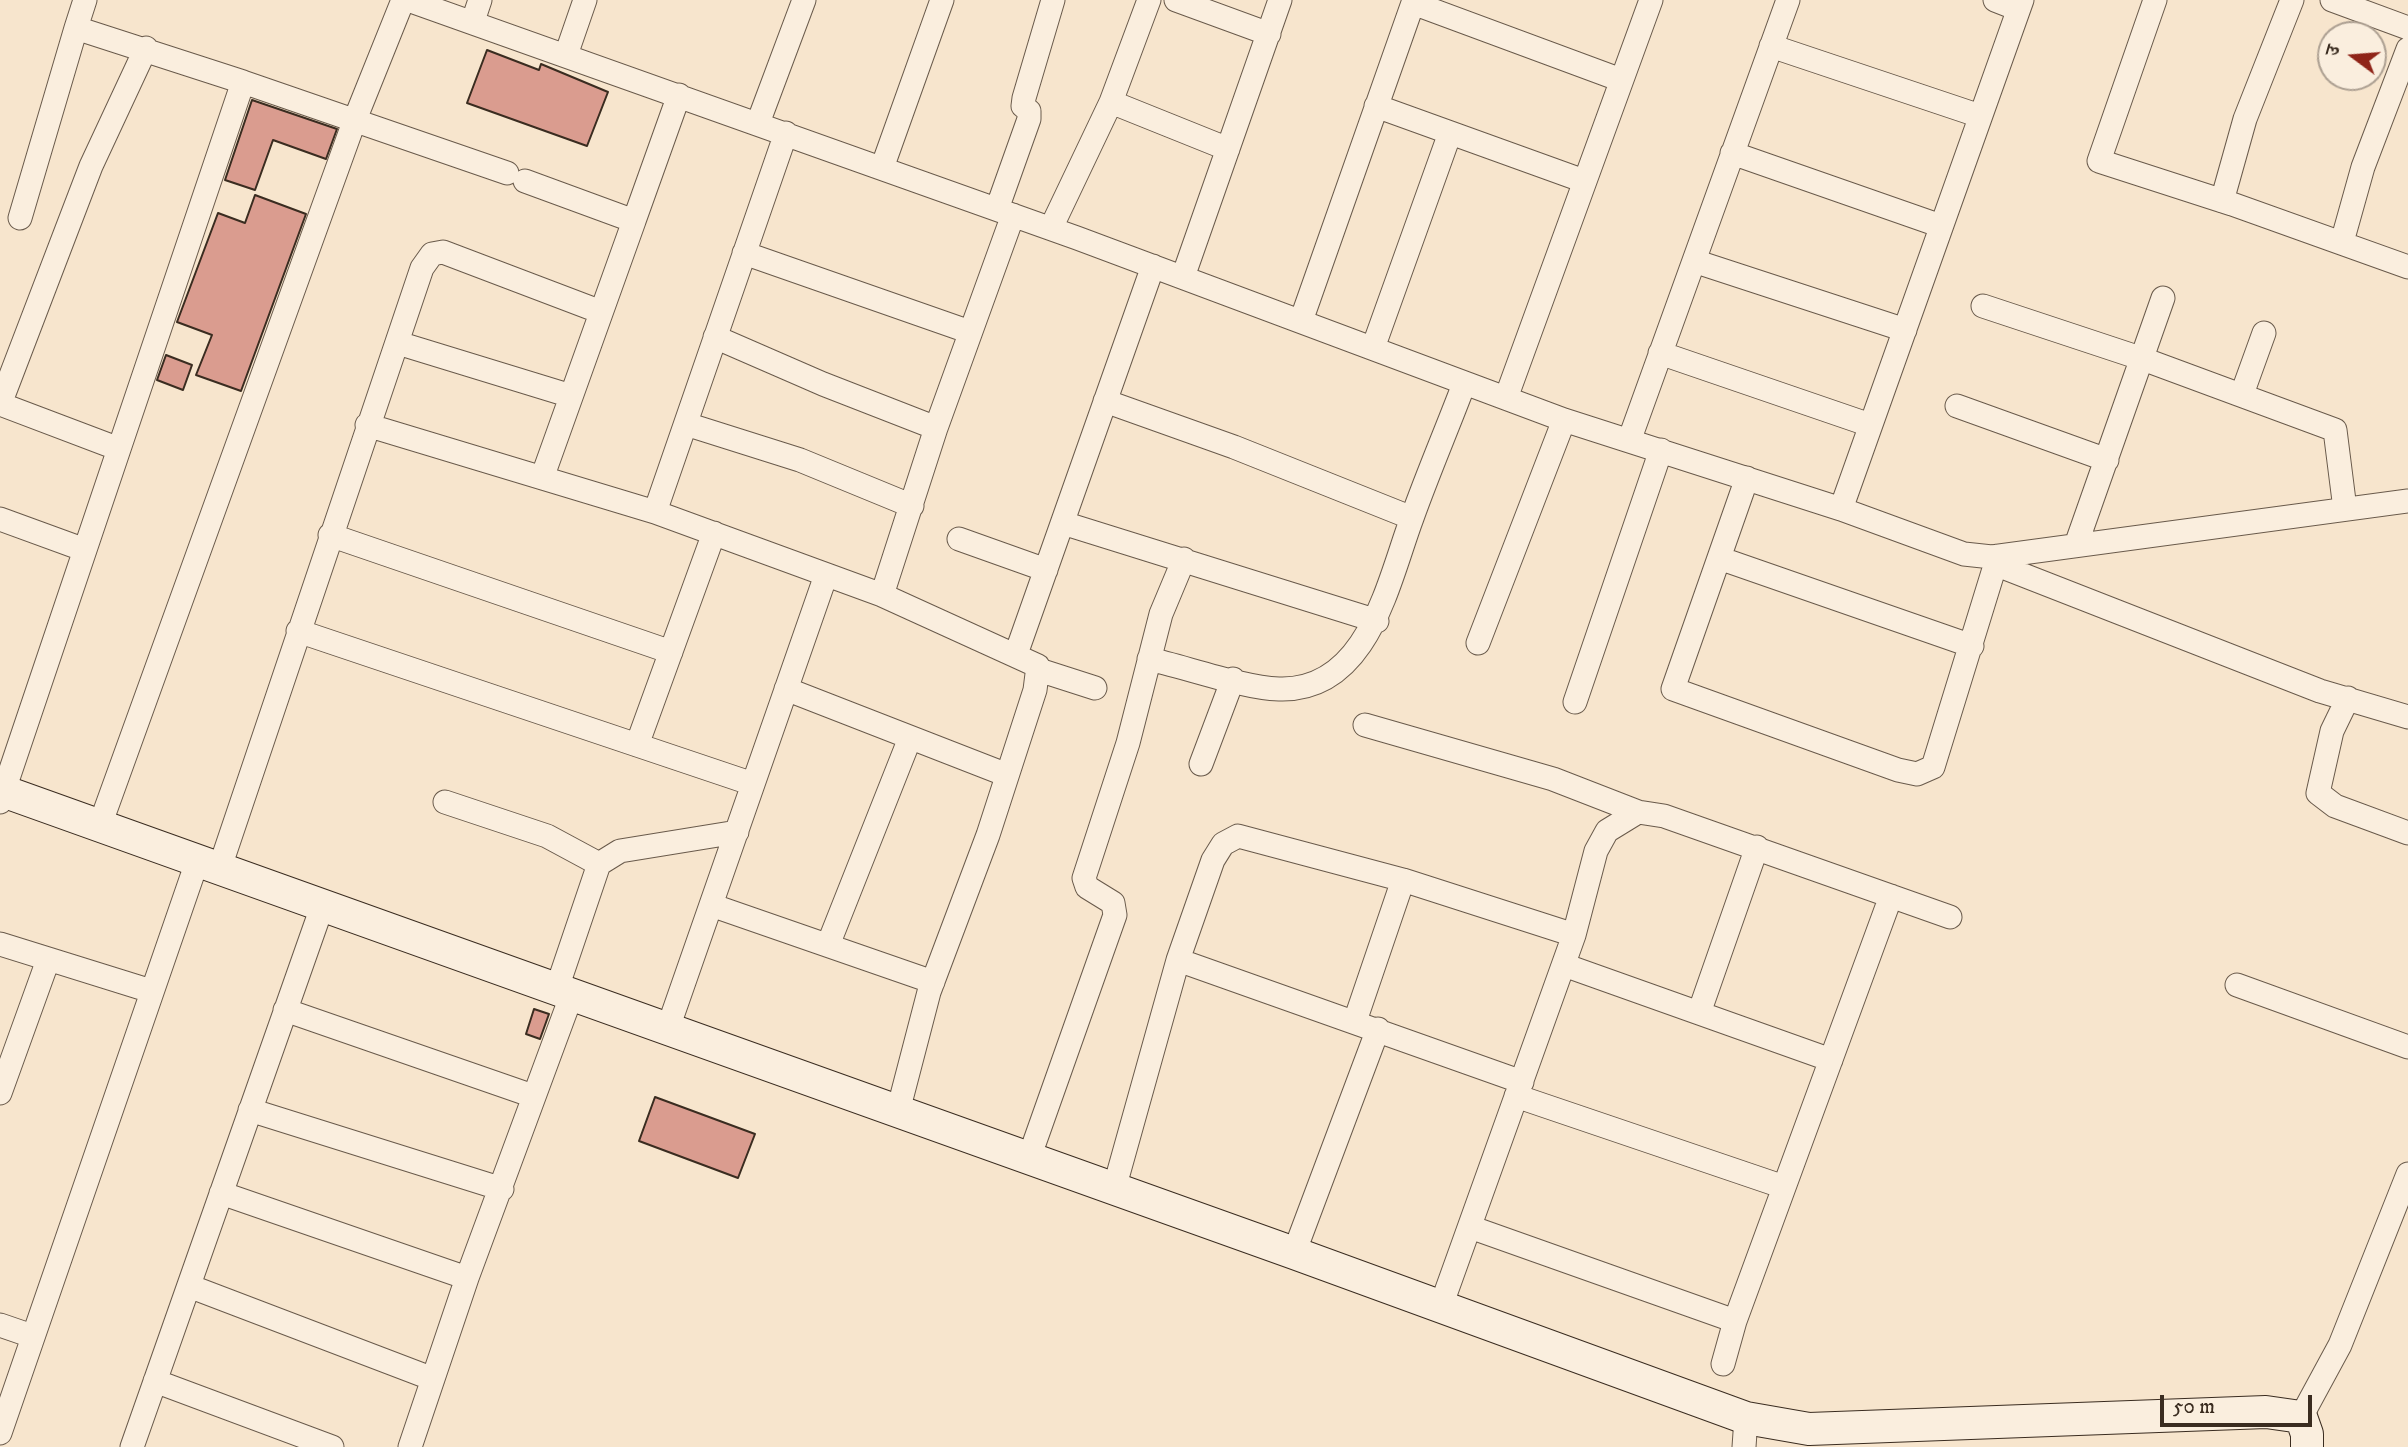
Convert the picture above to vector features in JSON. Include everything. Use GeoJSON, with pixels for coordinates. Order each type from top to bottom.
{"type":"FeatureCollection","features":[{"type":"Feature","properties":{"kind":"street"},"geometry":{"type":"LineString","coordinates":[[20,218],[85,0]]}},
{"type":"Feature","properties":{"kind":"street"},"geometry":{"type":"LineString","coordinates":[[100,825],[354,122],[405,0],[477,10],[566,55],[1051,228],[1464,384],[1564,420],[1841,509],[1964,554],[1997,560],[2147,626],[2228,653],[2320,691],[2408,717]]}},
{"type":"Feature","properties":{"kind":"street"},"geometry":{"type":"LineString","coordinates":[[566,55],[585,0]]}},
{"type":"Feature","properties":{"kind":"street"},"geometry":{"type":"LineString","coordinates":[[883,168],[942,0]]}},
{"type":"Feature","properties":{"kind":"street"},"geometry":{"type":"LineString","coordinates":[[882,595],[970,332],[1005,212],[1029,120],[1029,111],[1023,106],[1024,98],[1054,0]]}},
{"type":"Feature","properties":{"kind":"street"},"geometry":{"type":"LineString","coordinates":[[1051,228],[1111,102],[1149,0]]}},
{"type":"Feature","properties":{"kind":"street"},"geometry":{"type":"LineString","coordinates":[[1175,0],[1269,33]]}},
{"type":"Feature","properties":{"kind":"street"},"geometry":{"type":"LineString","coordinates":[[1183,278],[1280,0]]}},
{"type":"Feature","properties":{"kind":"street"},"geometry":{"type":"LineString","coordinates":[[1506,398],[1651,0]]}},
{"type":"Feature","properties":{"kind":"street"},"geometry":{"type":"LineString","coordinates":[[1629,441],[1788,0]]}},
{"type":"Feature","properties":{"kind":"street"},"geometry":{"type":"LineString","coordinates":[[1841,509],[2020,4],[1995,0]]}},
{"type":"Feature","properties":{"kind":"street"},"geometry":{"type":"LineString","coordinates":[[2155,0],[2099,161],[2342,242],[2408,267]]}},
{"type":"Feature","properties":{"kind":"street"},"geometry":{"type":"LineString","coordinates":[[2222,201],[2245,119],[2292,0]]}},
{"type":"Feature","properties":{"kind":"street"},"geometry":{"type":"LineString","coordinates":[[2332,0],[2408,28]]}},
{"type":"Feature","properties":{"kind":"street"},"geometry":{"type":"LineString","coordinates":[[758,123],[797,2]]}},
{"type":"Feature","properties":{"kind":"street"},"geometry":{"type":"LineString","coordinates":[[1301,321],[1413,2],[1621,80]]}},
{"type":"Feature","properties":{"kind":"street"},"geometry":{"type":"LineString","coordinates":[[76,27],[146,48],[634,221]]}},
{"type":"Feature","properties":{"kind":"street"},"geometry":{"type":"LineString","coordinates":[[1771,46],[1980,116]]}},
{"type":"Feature","properties":{"kind":"street"},"geometry":{"type":"LineString","coordinates":[[119,449],[0,404],[91,166],[146,48]]}},
{"type":"Feature","properties":{"kind":"street"},"geometry":{"type":"LineString","coordinates":[[2342,242],[2363,167],[2408,49]]}},
{"type":"Feature","properties":{"kind":"street"},"geometry":{"type":"LineString","coordinates":[[243,82],[1,794],[209,863],[1441,1306],[1745,1433],[2266,1412],[2304,1432],[2407,1178]]}},
{"type":"Feature","properties":{"kind":"street"},"geometry":{"type":"LineString","coordinates":[[542,478],[679,95]]}},
{"type":"Feature","properties":{"kind":"street"},"geometry":{"type":"LineString","coordinates":[[1111,102],[1228,149]]}},
{"type":"Feature","properties":{"kind":"street"},"geometry":{"type":"LineString","coordinates":[[1376,106],[1584,181]]}},
{"type":"Feature","properties":{"kind":"street"},"geometry":{"type":"LineString","coordinates":[[655,512],[786,133]]}},
{"type":"Feature","properties":{"kind":"street"},"geometry":{"type":"LineString","coordinates":[[1373,348],[1450,133]]}},
{"type":"Feature","properties":{"kind":"street"},"geometry":{"type":"LineString","coordinates":[[1732,153],[1941,226]]}},
{"type":"Feature","properties":{"kind":"street"},"geometry":{"type":"LineString","coordinates":[[0,1433],[151,991],[209,863],[298,631],[422,268],[432,254],[443,252],[601,312]]}},
{"type":"Feature","properties":{"kind":"street"},"geometry":{"type":"LineString","coordinates":[[744,253],[970,332]]}},
{"type":"Feature","properties":{"kind":"street"},"geometry":{"type":"LineString","coordinates":[[1693,261],[1905,330]]}},
{"type":"Feature","properties":{"kind":"street"},"geometry":{"type":"LineString","coordinates":[[1016,654],[1153,266]]}},
{"type":"Feature","properties":{"kind":"street"},"geometry":{"type":"LineString","coordinates":[[2076,545],[2163,299]]}},
{"type":"Feature","properties":{"kind":"street"},"geometry":{"type":"LineString","coordinates":[[1983,306],[2143,359],[2335,430],[2345,509]]}},
{"type":"Feature","properties":{"kind":"street"},"geometry":{"type":"LineString","coordinates":[[2242,394],[2264,333]]}},
{"type":"Feature","properties":{"kind":"street"},"geometry":{"type":"LineString","coordinates":[[715,337],[823,384],[936,428]]}},
{"type":"Feature","properties":{"kind":"street"},"geometry":{"type":"LineString","coordinates":[[398,343],[571,396]]}},
{"type":"Feature","properties":{"kind":"street"},"geometry":{"type":"LineString","coordinates":[[1660,353],[1870,425]]}},
{"type":"Feature","properties":{"kind":"street"},"geometry":{"type":"LineString","coordinates":[[1149,659],[1280,689],[1315,683],[1334,674],[1377,621],[1412,518],[1464,384]]}},
{"type":"Feature","properties":{"kind":"street"},"geometry":{"type":"LineString","coordinates":[[1105,401],[1234,447],[1412,518]]}},
{"type":"Feature","properties":{"kind":"street"},"geometry":{"type":"LineString","coordinates":[[1957,406],[2107,460]]}},
{"type":"Feature","properties":{"kind":"street"},"geometry":{"type":"LineString","coordinates":[[1478,643],[1564,420]]}},
{"type":"Feature","properties":{"kind":"street"},"geometry":{"type":"LineString","coordinates":[[686,424],[800,460],[912,506]]}},
{"type":"Feature","properties":{"kind":"street"},"geometry":{"type":"LineString","coordinates":[[367,425],[655,512],[714,533],[882,595],[1035,663],[1039,670],[1095,688]]}},
{"type":"Feature","properties":{"kind":"street"},"geometry":{"type":"LineString","coordinates":[[1576,702],[1661,450]]}},
{"type":"Feature","properties":{"kind":"street"},"geometry":{"type":"LineString","coordinates":[[1747,478],[1673,689],[1898,770],[1917,774],[1933,766],[1997,560]]}},
{"type":"Feature","properties":{"kind":"street"},"geometry":{"type":"LineString","coordinates":[[1997,560],[2076,545],[2408,501]]}},
{"type":"Feature","properties":{"kind":"street"},"geometry":{"type":"LineString","coordinates":[[0,519],[85,550]]}},
{"type":"Feature","properties":{"kind":"street"},"geometry":{"type":"LineString","coordinates":[[1063,523],[1377,621]]}},
{"type":"Feature","properties":{"kind":"street"},"geometry":{"type":"LineString","coordinates":[[637,745],[714,533]]}},
{"type":"Feature","properties":{"kind":"street"},"geometry":{"type":"LineString","coordinates":[[330,536],[671,652]]}},
{"type":"Feature","properties":{"kind":"street"},"geometry":{"type":"LineString","coordinates":[[959,539],[1046,570]]}},
{"type":"Feature","properties":{"kind":"street"},"geometry":{"type":"LineString","coordinates":[[1719,558],[1972,646]]}},
{"type":"Feature","properties":{"kind":"street"},"geometry":{"type":"LineString","coordinates":[[1029,1158],[1115,915],[1113,903],[1087,887],[1084,878],[1128,743],[1161,614],[1184,559]]}},
{"type":"Feature","properties":{"kind":"street"},"geometry":{"type":"LineString","coordinates":[[668,1028],[826,575]]}},
{"type":"Feature","properties":{"kind":"street"},"geometry":{"type":"LineString","coordinates":[[298,631],[753,784]]}},
{"type":"Feature","properties":{"kind":"street"},"geometry":{"type":"LineString","coordinates":[[898,1111],[933,982],[1007,775],[1039,670]]}},
{"type":"Feature","properties":{"kind":"street"},"geometry":{"type":"LineString","coordinates":[[1202,764],[1233,679]]}},
{"type":"Feature","properties":{"kind":"street"},"geometry":{"type":"LineString","coordinates":[[786,689],[1007,775]]}},
{"type":"Feature","properties":{"kind":"street"},"geometry":{"type":"LineString","coordinates":[[2348,698],[2332,731],[2318,793],[2335,806],[2408,834]]}},
{"type":"Feature","properties":{"kind":"street"},"geometry":{"type":"LineString","coordinates":[[1366,725],[1553,779],[1638,812],[1664,816],[1950,917]]}},
{"type":"Feature","properties":{"kind":"street"},"geometry":{"type":"LineString","coordinates":[[828,945],[910,738]]}},
{"type":"Feature","properties":{"kind":"street"},"geometry":{"type":"LineString","coordinates":[[445,802],[547,836],[599,864]]}},
{"type":"Feature","properties":{"kind":"street"},"geometry":{"type":"LineString","coordinates":[[1441,1306],[1564,965],[1595,851],[1607,831],[1638,812]]}},
{"type":"Feature","properties":{"kind":"street"},"geometry":{"type":"LineString","coordinates":[[410,1447],[533,1096],[599,864],[620,851],[737,832]]}},
{"type":"Feature","properties":{"kind":"street"},"geometry":{"type":"LineString","coordinates":[[1114,1189],[1178,960],[1213,860],[1223,844],[1238,835],[1403,880],[1574,935]]}},
{"type":"Feature","properties":{"kind":"street"},"geometry":{"type":"LineString","coordinates":[[1699,1013],[1757,848]]}},
{"type":"Feature","properties":{"kind":"street"},"geometry":{"type":"LineString","coordinates":[[1355,1021],[1403,880]]}},
{"type":"Feature","properties":{"kind":"street"},"geometry":{"type":"LineString","coordinates":[[1723,1364],[1735,1321],[1891,896]]}},
{"type":"Feature","properties":{"kind":"street"},"geometry":{"type":"LineString","coordinates":[[132,1447],[323,904]]}},
{"type":"Feature","properties":{"kind":"street"},"geometry":{"type":"LineString","coordinates":[[711,905],[933,982]]}},
{"type":"Feature","properties":{"kind":"street"},"geometry":{"type":"LineString","coordinates":[[0,944],[151,991]]}},
{"type":"Feature","properties":{"kind":"street"},"geometry":{"type":"LineString","coordinates":[[0,1093],[48,960]]}},
{"type":"Feature","properties":{"kind":"street"},"geometry":{"type":"LineString","coordinates":[[1178,960],[1378,1029],[1519,1089],[1784,1187]]}},
{"type":"Feature","properties":{"kind":"street"},"geometry":{"type":"LineString","coordinates":[[1564,965],[1831,1060]]}},
{"type":"Feature","properties":{"kind":"street"},"geometry":{"type":"LineString","coordinates":[[2237,985],[2408,1047]]}},
{"type":"Feature","properties":{"kind":"street"},"geometry":{"type":"LineString","coordinates":[[285,1010],[533,1096]]}},
{"type":"Feature","properties":{"kind":"street"},"geometry":{"type":"LineString","coordinates":[[1294,1253],[1378,1029]]}},
{"type":"Feature","properties":{"kind":"street"},"geometry":{"type":"LineString","coordinates":[[250,1110],[502,1189]]}},
{"type":"Feature","properties":{"kind":"street"},"geometry":{"type":"LineString","coordinates":[[221,1193],[467,1278]]}},
{"type":"Feature","properties":{"kind":"street"},"geometry":{"type":"LineString","coordinates":[[1470,1227],[1735,1321]]}},
{"type":"Feature","properties":{"kind":"street"},"geometry":{"type":"LineString","coordinates":[[189,1286],[433,1379]]}},
{"type":"Feature","properties":{"kind":"street"},"geometry":{"type":"LineString","coordinates":[[0,1325],[32,1336]]}},
{"type":"Feature","properties":{"kind":"street"},"geometry":{"type":"LineString","coordinates":[[155,1381],[332,1447]]}},
{"type":"Feature","properties":{"kind":"building"},"geometry":{"type":"Polygon","coordinates":[[[487,50],[539,70],[541,64],[608,92],[587,146],[467,103],[487,50]]]}},
{"type":"Feature","properties":{"kind":"building"},"geometry":{"type":"Polygon","coordinates":[[[252,100],[337,129],[326,159],[273,140],[255,190],[225,180],[252,100]]]}},
{"type":"Feature","properties":{"kind":"building"},"geometry":{"type":"Polygon","coordinates":[[[255,195],[306,214],[241,391],[196,375],[212,335],[177,322],[218,213],[245,223],[255,195]]]}},
{"type":"Feature","properties":{"kind":"building"},"geometry":{"type":"Polygon","coordinates":[[[166,355],[192,365],[183,390],[157,380],[166,355]]]}},
{"type":"Feature","properties":{"kind":"building"},"geometry":{"type":"Polygon","coordinates":[[[534,1009],[549,1014],[540,1039],[526,1034],[534,1009]]]}},
{"type":"Feature","properties":{"kind":"building"},"geometry":{"type":"Polygon","coordinates":[[[655,1097],[755,1134],[738,1178],[639,1141],[655,1097]]]}}]}
